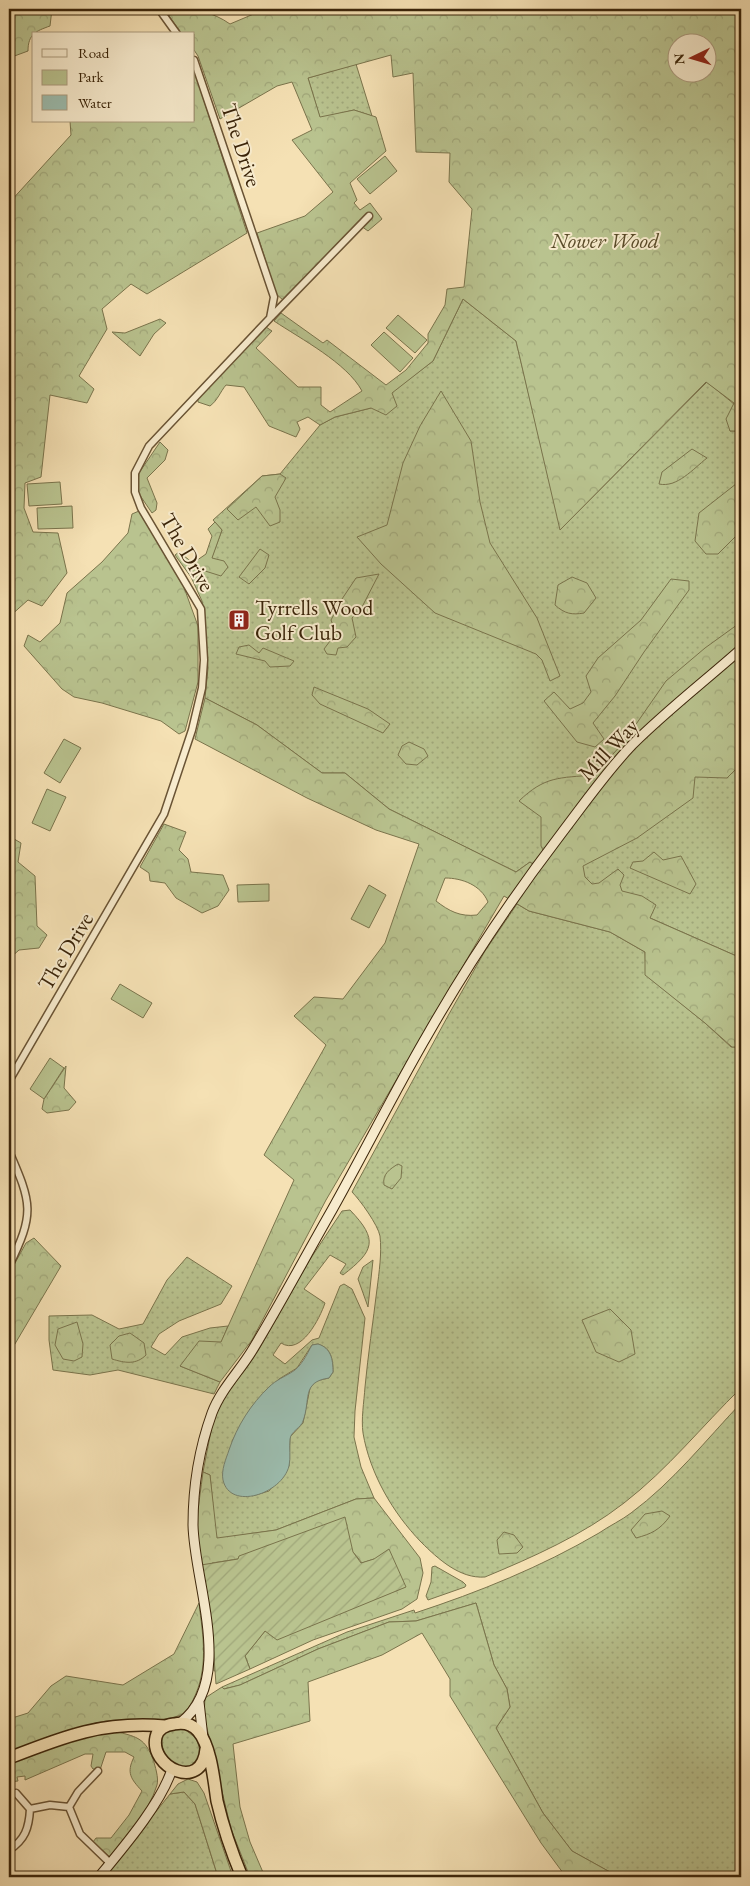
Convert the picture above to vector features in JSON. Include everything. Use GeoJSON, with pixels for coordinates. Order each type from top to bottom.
{"type":"FeatureCollection","features":[{"type":"Feature","properties":{"kind":"highway"},"geometry":{"type":"LineString","coordinates":[[9,1758],[78,1732],[99,1727],[189,1724],[197,1730],[204,1744],[218,1801],[242,1877]]}},
{"type":"Feature","properties":{"kind":"highway"},"geometry":{"type":"LineString","coordinates":[[156,1746],[159,1731],[165,1726]]}},
{"type":"Feature","properties":{"kind":"highway"},"geometry":{"type":"LineString","coordinates":[[129,1727],[150,1738],[163,1761],[172,1769],[189,1773],[196,1771],[203,1764],[204,1744]]}},
{"type":"Feature","properties":{"kind":"highway"},"geometry":{"type":"LineString","coordinates":[[196,1771],[203,1776],[218,1801]]}},
{"type":"Feature","properties":{"kind":"main road","name":"Mill Way"},"geometry":{"type":"LineString","coordinates":[[199,1702],[204,1692],[207,1677],[208,1635],[194,1545],[194,1493],[202,1444],[213,1410],[229,1382],[251,1352],[340,1196],[427,1036],[518,889],[596,787],[632,746],[741,649]]}},
{"type":"Feature","properties":{"kind":"main road"},"geometry":{"type":"LineString","coordinates":[[180,1723],[189,1716],[199,1702]]}},
{"type":"Feature","properties":{"kind":"main road"},"geometry":{"type":"LineString","coordinates":[[199,1702],[204,1744]]}},
{"type":"Feature","properties":{"kind":"main road"},"geometry":{"type":"LineString","coordinates":[[99,1877],[163,1789],[172,1769]]}},
{"type":"Feature","properties":{"kind":"street"},"geometry":{"type":"LineString","coordinates":[[159,9],[176,32]]}},
{"type":"Feature","properties":{"kind":"street","name":"The Drive"},"geometry":{"type":"LineString","coordinates":[[9,1081],[164,814],[192,730],[202,688],[204,660],[201,609],[141,508],[135,492],[135,473],[149,446],[270,318],[274,297],[195,63]]}},
{"type":"Feature","properties":{"kind":"street"},"geometry":{"type":"LineString","coordinates":[[270,318],[370,216]]}},
{"type":"Feature","properties":{"kind":"street"},"geometry":{"type":"LineString","coordinates":[[9,1151],[28,1203],[27,1220],[21,1242],[9,1266]]}},
{"type":"Feature","properties":{"kind":"street"},"geometry":{"type":"LineString","coordinates":[[69,1807],[78,1792],[98,1771]]}},
{"type":"Feature","properties":{"kind":"street"},"geometry":{"type":"LineString","coordinates":[[9,1850],[22,1840],[28,1825],[30,1809],[16,1793]]}},
{"type":"Feature","properties":{"kind":"street"},"geometry":{"type":"LineString","coordinates":[[30,1809],[50,1805],[69,1807]]}},
{"type":"Feature","properties":{"kind":"street"},"geometry":{"type":"LineString","coordinates":[[69,1807],[80,1834],[110,1863]]}},
{"type":"Feature","properties":{"kind":"green space"},"geometry":{"type":"Polygon","coordinates":[[[9,9],[52,9],[50,26],[38,32],[32,32],[28,51],[9,58],[9,9]]]}},
{"type":"Feature","properties":{"kind":"green space","name":"Nower Wood"},"geometry":{"type":"Polygon","coordinates":[[[175,9],[190,10],[211,14],[230,24],[256,13],[258,9],[741,9],[741,431],[730,431],[726,419],[734,403],[706,382],[560,530],[516,341],[463,299],[433,361],[392,393],[397,406],[386,415],[371,408],[335,417],[320,425],[308,417],[297,422],[300,429],[296,437],[269,426],[244,387],[226,385],[210,406],[198,402],[198,398],[266,327],[272,331],[256,348],[298,387],[321,387],[321,405],[330,412],[362,391],[335,361],[274,321],[281,313],[323,343],[327,340],[386,385],[406,370],[428,343],[428,334],[445,305],[447,289],[464,287],[472,209],[449,182],[450,153],[416,152],[413,73],[393,77],[391,55],[308,78],[320,117],[354,110],[376,117],[386,151],[350,183],[357,200],[354,203],[360,210],[370,203],[382,219],[368,231],[357,223],[283,300],[276,294],[257,233],[305,216],[333,192],[292,140],[312,130],[292,82],[277,86],[220,119],[195,52],[195,32],[181,32],[169,16],[175,9]]]}},
{"type":"Feature","properties":{"kind":"green space"},"geometry":{"type":"Polygon","coordinates":[[[356,64],[372,116],[354,110],[320,118],[308,78],[356,64]]]}},
{"type":"Feature","properties":{"kind":"green space"},"geometry":{"type":"Polygon","coordinates":[[[195,73],[247,233],[147,294],[131,284],[102,309],[107,329],[79,376],[94,389],[87,403],[50,395],[41,477],[25,483],[24,508],[33,532],[58,533],[67,573],[42,606],[28,600],[9,617],[9,203],[71,135],[70,122],[195,122],[195,73]]]}},
{"type":"Feature","properties":{"kind":"green space"},"geometry":{"type":"Polygon","coordinates":[[[385,156],[397,171],[370,194],[357,179],[385,156]]]}},
{"type":"Feature","properties":{"kind":"green space"},"geometry":{"type":"Polygon","coordinates":[[[463,299],[516,341],[561,529],[707,382],[734,404],[730,431],[741,431],[741,958],[539,869],[530,862],[516,872],[389,809],[345,773],[322,773],[257,725],[205,698],[208,668],[202,601],[191,577],[209,565],[222,530],[213,520],[262,476],[280,474],[320,425],[335,417],[371,408],[433,361],[463,299]]]}},
{"type":"Feature","properties":{"kind":"green space"},"geometry":{"type":"Polygon","coordinates":[[[398,315],[427,340],[415,353],[386,328],[398,315]]]}},
{"type":"Feature","properties":{"kind":"green space"},"geometry":{"type":"Polygon","coordinates":[[[160,319],[166,323],[154,334],[140,356],[112,332],[125,333],[160,319]]]}},
{"type":"Feature","properties":{"kind":"green space"},"geometry":{"type":"Polygon","coordinates":[[[384,332],[413,358],[400,372],[371,345],[384,332]]]}},
{"type":"Feature","properties":{"kind":"green space"},"geometry":{"type":"Polygon","coordinates":[[[441,391],[471,441],[480,502],[490,543],[537,618],[560,676],[550,681],[542,660],[536,654],[435,613],[381,564],[357,537],[387,525],[403,463],[420,426],[441,391]]]}},
{"type":"Feature","properties":{"kind":"green space"},"geometry":{"type":"Polygon","coordinates":[[[160,442],[168,450],[165,460],[147,478],[157,503],[156,510],[152,513],[137,491],[139,473],[160,442]]]}},
{"type":"Feature","properties":{"kind":"green space"},"geometry":{"type":"Polygon","coordinates":[[[692,449],[707,458],[678,480],[672,483],[659,484],[662,472],[692,449]]]}},
{"type":"Feature","properties":{"kind":"green space"},"geometry":{"type":"Polygon","coordinates":[[[280,474],[286,478],[275,497],[280,510],[280,522],[270,526],[256,507],[238,520],[227,509],[262,476],[280,474]]]}},
{"type":"Feature","properties":{"kind":"green space"},"geometry":{"type":"Polygon","coordinates":[[[741,480],[741,531],[718,554],[706,554],[695,541],[699,513],[741,480]]]}},
{"type":"Feature","properties":{"kind":"green space"},"geometry":{"type":"Polygon","coordinates":[[[60,482],[62,504],[29,506],[27,484],[60,482]]]}},
{"type":"Feature","properties":{"kind":"green space"},"geometry":{"type":"Polygon","coordinates":[[[72,506],[73,528],[38,529],[37,508],[72,506]]]}},
{"type":"Feature","properties":{"kind":"green space"},"geometry":{"type":"Polygon","coordinates":[[[139,511],[182,582],[198,626],[198,682],[185,731],[179,734],[161,721],[102,703],[74,697],[62,689],[24,646],[28,635],[40,642],[60,623],[67,593],[102,562],[128,533],[132,514],[139,511]]]}},
{"type":"Feature","properties":{"kind":"green space"},"geometry":{"type":"Polygon","coordinates":[[[215,522],[222,530],[212,558],[224,561],[228,567],[221,576],[202,570],[191,577],[175,555],[179,552],[193,563],[206,554],[212,536],[208,529],[215,522]]]}},
{"type":"Feature","properties":{"kind":"green space"},"geometry":{"type":"Polygon","coordinates":[[[260,549],[269,555],[265,568],[249,584],[239,577],[260,549]]]}},
{"type":"Feature","properties":{"kind":"green space"},"geometry":{"type":"Polygon","coordinates":[[[379,574],[362,607],[352,618],[356,637],[347,647],[338,648],[336,655],[327,654],[324,649],[336,633],[331,620],[342,599],[356,578],[379,574]]]}},
{"type":"Feature","properties":{"kind":"green space"},"geometry":{"type":"Polygon","coordinates":[[[572,577],[587,583],[596,598],[584,613],[569,613],[555,605],[558,585],[572,577]]]}},
{"type":"Feature","properties":{"kind":"green space"},"geometry":{"type":"Polygon","coordinates":[[[671,579],[689,581],[689,590],[615,696],[593,723],[604,739],[595,747],[577,742],[544,701],[554,692],[570,709],[583,703],[591,692],[586,676],[598,658],[641,620],[671,579]]]}},
{"type":"Feature","properties":{"kind":"green space"},"geometry":{"type":"Polygon","coordinates":[[[741,622],[741,764],[727,778],[695,777],[693,798],[637,838],[583,866],[585,877],[592,884],[599,883],[618,869],[624,875],[620,885],[622,891],[642,896],[656,905],[650,918],[741,958],[741,1047],[732,1047],[645,975],[645,952],[610,932],[529,911],[504,896],[326,1200],[252,1340],[220,1382],[180,1366],[199,1341],[221,1342],[294,1180],[264,1155],[326,1045],[294,1016],[314,997],[343,999],[385,943],[419,844],[376,830],[307,798],[195,739],[205,698],[257,725],[322,773],[345,773],[389,809],[516,872],[530,862],[539,869],[547,858],[541,846],[541,817],[519,801],[537,787],[553,780],[594,775],[623,743],[666,681],[705,648],[741,622]],[[445,878],[436,901],[455,912],[465,915],[477,915],[488,902],[485,896],[476,887],[464,881],[445,878]]]}},
{"type":"Feature","properties":{"kind":"green space"},"geometry":{"type":"Polygon","coordinates":[[[249,645],[259,653],[263,648],[294,661],[290,666],[270,667],[265,661],[236,654],[239,647],[249,645]]]}},
{"type":"Feature","properties":{"kind":"green space"},"geometry":{"type":"Polygon","coordinates":[[[314,687],[368,709],[390,724],[383,733],[320,704],[312,695],[314,687]]]}},
{"type":"Feature","properties":{"kind":"green space"},"geometry":{"type":"Polygon","coordinates":[[[64,739],[81,748],[60,783],[44,773],[64,739]]]}},
{"type":"Feature","properties":{"kind":"green space"},"geometry":{"type":"Polygon","coordinates":[[[409,742],[424,749],[428,756],[417,765],[406,764],[398,755],[402,746],[409,742]]]}},
{"type":"Feature","properties":{"kind":"green space"},"geometry":{"type":"Polygon","coordinates":[[[47,789],[66,797],[50,831],[32,823],[47,789]]]}},
{"type":"Feature","properties":{"kind":"green space"},"geometry":{"type":"Polygon","coordinates":[[[164,824],[186,832],[179,850],[188,859],[191,872],[223,875],[229,890],[218,906],[202,913],[176,898],[165,883],[150,881],[149,873],[140,867],[164,824]]]}},
{"type":"Feature","properties":{"kind":"green space"},"geometry":{"type":"Polygon","coordinates":[[[9,836],[21,843],[18,862],[35,876],[37,926],[47,935],[39,948],[19,950],[9,959],[9,836]]]}},
{"type":"Feature","properties":{"kind":"green space"},"geometry":{"type":"Polygon","coordinates":[[[654,852],[663,860],[681,856],[696,884],[690,894],[630,868],[633,862],[643,861],[654,852]]]}},
{"type":"Feature","properties":{"kind":"green space"},"geometry":{"type":"Polygon","coordinates":[[[269,884],[269,901],[238,902],[237,885],[269,884]]]}},
{"type":"Feature","properties":{"kind":"green space"},"geometry":{"type":"Polygon","coordinates":[[[369,885],[386,895],[369,928],[351,919],[369,885]]]}},
{"type":"Feature","properties":{"kind":"green space"},"geometry":{"type":"Polygon","coordinates":[[[517,904],[529,911],[610,932],[645,952],[646,975],[705,1023],[731,1047],[741,1047],[741,1388],[655,1476],[608,1515],[575,1535],[539,1553],[485,1577],[476,1577],[450,1567],[411,1531],[384,1492],[366,1448],[362,1416],[381,1243],[379,1231],[352,1192],[485,951],[517,904]]]}},
{"type":"Feature","properties":{"kind":"green space"},"geometry":{"type":"Polygon","coordinates":[[[120,984],[152,1003],[143,1018],[111,999],[120,984]]]}},
{"type":"Feature","properties":{"kind":"green space"},"geometry":{"type":"Polygon","coordinates":[[[50,1058],[64,1068],[44,1099],[30,1089],[50,1058]]]}},
{"type":"Feature","properties":{"kind":"green space"},"geometry":{"type":"Polygon","coordinates":[[[66,1066],[64,1088],[76,1102],[69,1110],[47,1113],[42,1109],[44,1099],[66,1066]]]}},
{"type":"Feature","properties":{"kind":"green space"},"geometry":{"type":"Polygon","coordinates":[[[398,1164],[402,1166],[401,1178],[392,1189],[384,1185],[384,1178],[398,1164]]]}},
{"type":"Feature","properties":{"kind":"green space"},"geometry":{"type":"Polygon","coordinates":[[[350,1210],[366,1229],[369,1245],[366,1252],[343,1275],[340,1273],[346,1264],[330,1255],[304,1289],[325,1303],[314,1326],[309,1334],[296,1344],[288,1346],[281,1343],[273,1355],[285,1364],[312,1340],[319,1338],[340,1286],[344,1284],[352,1289],[365,1318],[354,1437],[361,1467],[374,1498],[356,1499],[276,1530],[216,1539],[210,1475],[203,1472],[213,1421],[223,1400],[258,1351],[309,1261],[342,1211],[350,1210]],[[318,1344],[312,1345],[297,1368],[279,1379],[253,1405],[232,1441],[252,1496],[269,1491],[289,1466],[290,1437],[303,1423],[310,1388],[316,1381],[329,1378],[333,1372],[330,1355],[326,1348],[318,1344]]]}},
{"type":"Feature","properties":{"kind":"green space"},"geometry":{"type":"Polygon","coordinates":[[[34,1238],[61,1266],[9,1354],[9,1274],[26,1243],[34,1238]]]}},
{"type":"Feature","properties":{"kind":"green space"},"geometry":{"type":"Polygon","coordinates":[[[187,1257],[232,1286],[221,1304],[179,1321],[159,1334],[151,1347],[165,1355],[182,1337],[210,1328],[228,1326],[221,1343],[180,1366],[220,1382],[214,1394],[118,1370],[90,1375],[53,1370],[49,1340],[49,1316],[92,1315],[119,1329],[143,1324],[167,1280],[187,1257]]]}},
{"type":"Feature","properties":{"kind":"green space"},"geometry":{"type":"Polygon","coordinates":[[[373,1260],[368,1307],[358,1279],[363,1267],[373,1260]]]}},
{"type":"Feature","properties":{"kind":"green space"},"geometry":{"type":"Polygon","coordinates":[[[610,1309],[631,1330],[635,1354],[619,1362],[596,1352],[582,1320],[610,1309]]]}},
{"type":"Feature","properties":{"kind":"green space"},"geometry":{"type":"Polygon","coordinates":[[[77,1322],[83,1344],[82,1357],[74,1361],[63,1359],[55,1345],[58,1329],[77,1322]]]}},
{"type":"Feature","properties":{"kind":"green space"},"geometry":{"type":"Polygon","coordinates":[[[130,1333],[144,1343],[146,1355],[134,1362],[112,1359],[110,1345],[119,1336],[130,1333]]]}},
{"type":"Feature","properties":{"kind":"green space"},"geometry":{"type":"Polygon","coordinates":[[[741,1403],[740,1877],[619,1877],[572,1851],[543,1813],[496,1728],[510,1707],[507,1689],[494,1665],[476,1603],[416,1621],[389,1622],[318,1649],[240,1685],[224,1689],[222,1687],[347,1632],[414,1610],[415,1613],[486,1587],[532,1568],[599,1533],[631,1513],[661,1488],[741,1403]]]}},
{"type":"Feature","properties":{"kind":"green space"},"geometry":{"type":"Polygon","coordinates":[[[203,1472],[210,1475],[217,1538],[276,1530],[356,1499],[374,1498],[420,1558],[423,1573],[417,1599],[402,1609],[313,1640],[250,1669],[245,1656],[265,1631],[333,1616],[405,1587],[374,1559],[362,1563],[353,1552],[238,1559],[212,1563],[220,1670],[214,1671],[211,1634],[197,1541],[197,1516],[203,1472]]]}},
{"type":"Feature","properties":{"kind":"green space"},"geometry":{"type":"Polygon","coordinates":[[[662,1511],[670,1516],[663,1525],[651,1533],[636,1538],[631,1530],[645,1514],[662,1511]]]}},
{"type":"Feature","properties":{"kind":"green space"},"geometry":{"type":"Polygon","coordinates":[[[345,1517],[353,1552],[361,1563],[374,1559],[389,1549],[406,1587],[277,1640],[265,1631],[245,1656],[250,1669],[216,1684],[213,1644],[201,1565],[238,1559],[239,1556],[345,1517]]]}},
{"type":"Feature","properties":{"kind":"green space"},"geometry":{"type":"Polygon","coordinates":[[[504,1532],[514,1535],[523,1547],[517,1553],[499,1554],[497,1540],[504,1532]]]}},
{"type":"Feature","properties":{"kind":"green space"},"geometry":{"type":"Polygon","coordinates":[[[435,1566],[463,1582],[466,1585],[465,1587],[428,1600],[426,1596],[431,1582],[432,1567],[435,1566]]]}},
{"type":"Feature","properties":{"kind":"green space"},"geometry":{"type":"Polygon","coordinates":[[[199,1603],[204,1652],[203,1664],[198,1688],[193,1700],[184,1713],[160,1720],[115,1720],[93,1724],[57,1735],[9,1754],[9,1719],[28,1713],[51,1686],[66,1676],[123,1685],[174,1654],[199,1603]]]}},
{"type":"Feature","properties":{"kind":"green space"},"geometry":{"type":"Polygon","coordinates":[[[476,1603],[494,1665],[507,1689],[510,1707],[496,1728],[543,1813],[572,1851],[619,1877],[566,1877],[541,1843],[450,1696],[450,1679],[422,1633],[382,1655],[308,1682],[310,1721],[233,1744],[240,1807],[250,1842],[265,1877],[250,1877],[231,1829],[204,1716],[205,1698],[222,1687],[224,1689],[240,1685],[318,1649],[389,1622],[416,1621],[476,1603]]]}},
{"type":"Feature","properties":{"kind":"green space"},"geometry":{"type":"Polygon","coordinates":[[[183,1728],[197,1739],[201,1756],[196,1764],[183,1767],[174,1764],[167,1757],[162,1747],[162,1737],[164,1732],[183,1728]]]}},
{"type":"Feature","properties":{"kind":"green space"},"geometry":{"type":"Polygon","coordinates":[[[118,1732],[136,1737],[147,1747],[153,1759],[157,1785],[149,1805],[110,1857],[93,1842],[96,1838],[111,1838],[129,1815],[142,1791],[135,1783],[130,1772],[134,1757],[125,1752],[106,1752],[100,1770],[93,1769],[91,1766],[93,1754],[85,1754],[25,1780],[25,1776],[17,1777],[18,1781],[9,1782],[9,1764],[75,1739],[89,1735],[118,1732]]]}},
{"type":"Feature","properties":{"kind":"green space"},"geometry":{"type":"Polygon","coordinates":[[[188,1779],[197,1782],[204,1793],[233,1877],[218,1877],[195,1804],[184,1792],[170,1794],[178,1784],[188,1779]]]}},
{"type":"Feature","properties":{"kind":"green space"},"geometry":{"type":"Polygon","coordinates":[[[184,1792],[195,1804],[218,1877],[104,1877],[170,1794],[184,1792]]]}},
{"type":"Feature","properties":{"kind":"water"},"geometry":{"type":"Polygon","coordinates":[[[318,1344],[328,1351],[333,1372],[329,1378],[314,1383],[311,1388],[303,1421],[291,1436],[290,1463],[284,1476],[267,1491],[245,1497],[235,1495],[228,1489],[223,1480],[223,1472],[232,1441],[240,1424],[262,1394],[274,1382],[295,1370],[304,1360],[312,1345],[318,1344]]]}},
{"type":"Feature","properties":{"kind":"place","name":"Tyrrells Wood Golf Club"},"geometry":{"type":"Point","coordinates":[239,620]}}]}
